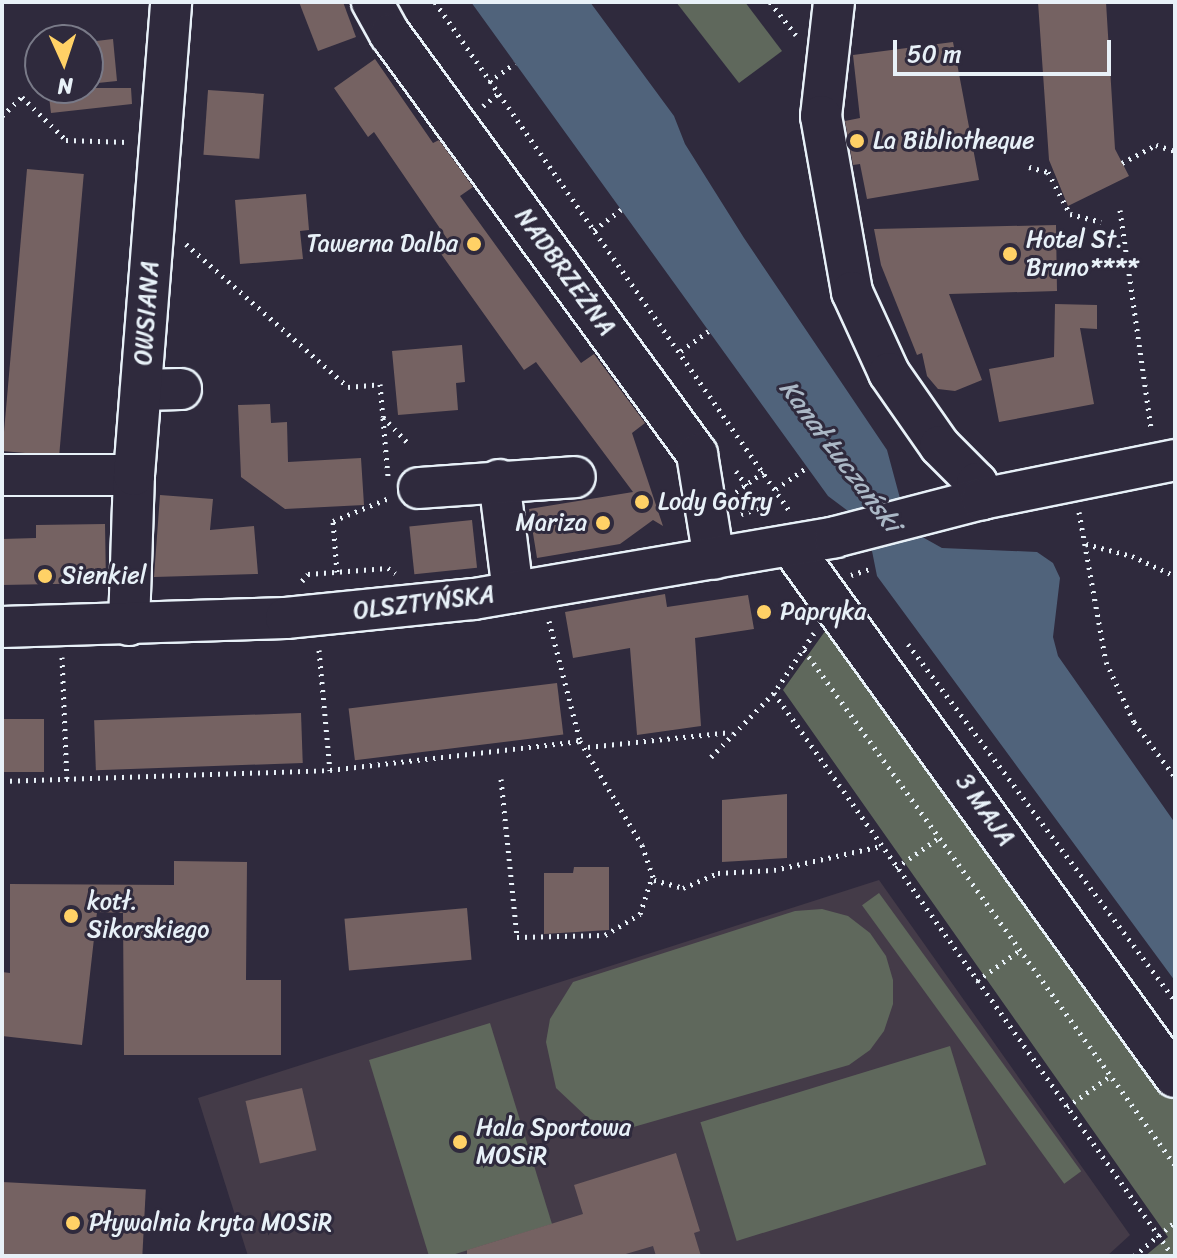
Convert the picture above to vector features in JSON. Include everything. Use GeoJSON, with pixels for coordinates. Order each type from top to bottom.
{"type":"FeatureCollection","features":[{"type":"Feature","properties":{"kind":"street","name":"OWSIANA"},"geometry":{"type":"LineString","coordinates":[[129,625],[134,475],[171,2]]}},
{"type":"Feature","properties":{"kind":"street","name":"NADBRZEŻNA"},"geometry":{"type":"LineString","coordinates":[[372,2],[390,34],[697,454],[714,559]]}},
{"type":"Feature","properties":{"kind":"street"},"geometry":{"type":"LineString","coordinates":[[834,2],[821,116],[852,292],[889,373],[940,446],[977,483],[966,503]]}},
{"type":"Feature","properties":{"kind":"street"},"geometry":{"type":"LineString","coordinates":[[141,390],[181,389]]}},
{"type":"Feature","properties":{"kind":"street","name":"OLSZTYŃSKA"},"geometry":{"type":"LineString","coordinates":[[2,627],[286,618],[529,600],[714,559],[841,536],[966,503],[1175,460]]}},
{"type":"Feature","properties":{"kind":"street"},"geometry":{"type":"LineString","coordinates":[[2,475],[134,475]]}},
{"type":"Feature","properties":{"kind":"street"},"geometry":{"type":"LineString","coordinates":[[419,488],[575,477]]}},
{"type":"Feature","properties":{"kind":"street"},"geometry":{"type":"LineString","coordinates":[[499,480],[529,600]]}},
{"type":"Feature","properties":{"kind":"street","name":"3 MAJA"},"geometry":{"type":"LineString","coordinates":[[791,546],[1175,1077]]}},
{"type":"Feature","properties":{"kind":"path"},"geometry":{"type":"LineString","coordinates":[[435,2],[776,489],[808,467]]}},
{"type":"Feature","properties":{"kind":"path"},"geometry":{"type":"LineString","coordinates":[[489,82],[515,63]]}},
{"type":"Feature","properties":{"kind":"path"},"geometry":{"type":"LineString","coordinates":[[1122,163],[1156,145],[1175,151]]}},
{"type":"Feature","properties":{"kind":"path"},"geometry":{"type":"LineString","coordinates":[[1029,167],[1048,172],[1070,214],[1101,222]]}},
{"type":"Feature","properties":{"kind":"path"},"geometry":{"type":"LineString","coordinates":[[594,230],[621,210]]}},
{"type":"Feature","properties":{"kind":"path"},"geometry":{"type":"LineString","coordinates":[[1120,210],[1151,429]]}},
{"type":"Feature","properties":{"kind":"path"},"geometry":{"type":"LineString","coordinates":[[681,351],[709,331]]}},
{"type":"Feature","properties":{"kind":"path"},"geometry":{"type":"LineString","coordinates":[[285,336],[348,387],[380,384],[389,497],[333,521],[337,572]]}},
{"type":"Feature","properties":{"kind":"path"},"geometry":{"type":"LineString","coordinates":[[383,417],[408,443]]}},
{"type":"Feature","properties":{"kind":"path"},"geometry":{"type":"LineString","coordinates":[[763,507],[747,485],[764,472]]}},
{"type":"Feature","properties":{"kind":"path"},"geometry":{"type":"LineString","coordinates":[[1078,508],[1115,687],[1175,777]]}},
{"type":"Feature","properties":{"kind":"path"},"geometry":{"type":"LineString","coordinates":[[1085,544],[1132,556],[1175,576]]}},
{"type":"Feature","properties":{"kind":"path"},"geometry":{"type":"LineString","coordinates":[[501,779],[517,937],[605,935],[640,914],[652,876],[642,845],[588,747],[580,741],[529,600]]}},
{"type":"Feature","properties":{"kind":"path"},"geometry":{"type":"LineString","coordinates":[[711,757],[731,732],[774,693],[818,626]]}},
{"type":"Feature","properties":{"kind":"path"},"geometry":{"type":"LineString","coordinates":[[906,641],[1175,1001]]}},
{"type":"Feature","properties":{"kind":"path"},"geometry":{"type":"LineString","coordinates":[[319,650],[330,770]]}},
{"type":"Feature","properties":{"kind":"path"},"geometry":{"type":"LineString","coordinates":[[804,650],[1175,1165]]}},
{"type":"Feature","properties":{"kind":"path"},"geometry":{"type":"LineString","coordinates":[[62,652],[67,781]]}},
{"type":"Feature","properties":{"kind":"path"},"geometry":{"type":"LineString","coordinates":[[774,693],[1173,1256]]}},
{"type":"Feature","properties":{"kind":"path"},"geometry":{"type":"LineString","coordinates":[[588,747],[731,732]]}},
{"type":"Feature","properties":{"kind":"path"},"geometry":{"type":"LineString","coordinates":[[2,781],[330,770],[580,741]]}},
{"type":"Feature","properties":{"kind":"path"},"geometry":{"type":"LineString","coordinates":[[896,868],[940,837]]}},
{"type":"Feature","properties":{"kind":"path"},"geometry":{"type":"LineString","coordinates":[[652,876],[683,888],[718,873],[774,870],[881,846]]}},
{"type":"Feature","properties":{"kind":"path"},"geometry":{"type":"LineString","coordinates":[[977,981],[1020,950]]}},
{"type":"Feature","properties":{"kind":"path"},"geometry":{"type":"LineString","coordinates":[[1067,1107],[1110,1076]]}},
{"type":"Feature","properties":{"kind":"path"},"geometry":{"type":"LineString","coordinates":[[1134,1256],[1175,1222]]}},
{"type":"Feature","properties":{"kind":"shaded area"},"geometry":{"type":"Polygon","coordinates":[[[879,880],[1130,1235],[1107,1256],[248,1256],[198,1098],[879,880]]]}},
{"type":"Feature","properties":{"kind":"green space"},"geometry":{"type":"Polygon","coordinates":[[[676,2],[745,2],[782,51],[739,83],[676,2]]]}},
{"type":"Feature","properties":{"kind":"green space"},"geometry":{"type":"Polygon","coordinates":[[[833,620],[1175,1096],[1175,1256],[1145,1256],[1168,1237],[783,690],[833,620]]]}},
{"type":"Feature","properties":{"kind":"green space"},"geometry":{"type":"Polygon","coordinates":[[[879,893],[1081,1171],[1064,1184],[862,905],[879,893]]]}},
{"type":"Feature","properties":{"kind":"green space"},"geometry":{"type":"Polygon","coordinates":[[[822,909],[848,916],[870,933],[886,956],[893,980],[893,1004],[884,1031],[870,1050],[849,1065],[630,1128],[589,1119],[556,1088],[546,1042],[550,1019],[573,982],[795,911],[822,909]]]}},
{"type":"Feature","properties":{"kind":"green space","name":"Hala Sportowa MOSiR"},"geometry":{"type":"Polygon","coordinates":[[[490,1023],[552,1224],[449,1256],[429,1256],[369,1060],[490,1023]]]}},
{"type":"Feature","properties":{"kind":"green space"},"geometry":{"type":"Polygon","coordinates":[[[950,1046],[986,1165],[737,1241],[700,1122],[950,1046]]]}},
{"type":"Feature","properties":{"kind":"water","name":"Kanał Łuczański"},"geometry":{"type":"Polygon","coordinates":[[[471,2],[590,2],[674,116],[685,144],[744,238],[887,450],[901,502],[917,534],[942,548],[1037,552],[1053,563],[1060,578],[1053,637],[1058,656],[1175,823],[1175,981],[877,576],[871,546],[848,511],[828,496],[471,2]]]}},
{"type":"Feature","properties":{"kind":"building"},"geometry":{"type":"Polygon","coordinates":[[[299,2],[343,2],[356,37],[318,51],[299,2]]]}},
{"type":"Feature","properties":{"kind":"building"},"geometry":{"type":"Polygon","coordinates":[[[1038,2],[1106,2],[1115,149],[1129,176],[1068,206],[1049,160],[1038,2]]]}},
{"type":"Feature","properties":{"kind":"building"},"geometry":{"type":"Polygon","coordinates":[[[113,39],[117,81],[104,82],[104,40],[113,39]]]}},
{"type":"Feature","properties":{"kind":"building"},"geometry":{"type":"Polygon","coordinates":[[[953,42],[979,180],[867,199],[860,164],[853,165],[845,121],[860,118],[853,55],[953,42]]]}},
{"type":"Feature","properties":{"kind":"building"},"geometry":{"type":"Polygon","coordinates":[[[375,59],[433,143],[439,140],[473,187],[460,196],[581,363],[594,354],[645,423],[632,433],[663,526],[653,520],[620,544],[537,558],[529,509],[633,492],[536,362],[524,370],[439,251],[450,243],[374,132],[368,137],[334,88],[375,59]]]}},
{"type":"Feature","properties":{"kind":"building"},"geometry":{"type":"Polygon","coordinates":[[[104,88],[131,88],[132,104],[51,113],[50,104],[104,104],[104,88]]]}},
{"type":"Feature","properties":{"kind":"building"},"geometry":{"type":"Polygon","coordinates":[[[208,90],[264,94],[259,159],[203,155],[208,90]]]}},
{"type":"Feature","properties":{"kind":"building"},"geometry":{"type":"Polygon","coordinates":[[[27,169],[84,174],[59,456],[2,451],[27,169]]]}},
{"type":"Feature","properties":{"kind":"building"},"geometry":{"type":"Polygon","coordinates":[[[306,194],[309,230],[300,231],[303,259],[240,264],[235,200],[306,194]]]}},
{"type":"Feature","properties":{"kind":"building"},"geometry":{"type":"Polygon","coordinates":[[[1056,225],[1057,291],[949,294],[982,380],[955,391],[938,389],[927,376],[922,353],[917,355],[881,265],[874,229],[1056,225]]]}},
{"type":"Feature","properties":{"kind":"building"},"geometry":{"type":"Polygon","coordinates":[[[1055,304],[1097,305],[1097,329],[1080,328],[1094,404],[999,422],[989,369],[1054,357],[1055,304]]]}},
{"type":"Feature","properties":{"kind":"building"},"geometry":{"type":"Polygon","coordinates":[[[462,345],[465,382],[456,383],[458,410],[398,415],[392,351],[462,345]]]}},
{"type":"Feature","properties":{"kind":"building"},"geometry":{"type":"Polygon","coordinates":[[[270,404],[271,423],[287,422],[288,462],[361,458],[364,505],[285,509],[241,477],[238,405],[270,404]]]}},
{"type":"Feature","properties":{"kind":"building"},"geometry":{"type":"Polygon","coordinates":[[[160,495],[213,499],[210,530],[254,526],[258,574],[154,577],[160,495]]]}},
{"type":"Feature","properties":{"kind":"building"},"geometry":{"type":"Polygon","coordinates":[[[472,520],[477,568],[414,574],[409,527],[472,520]]]}},
{"type":"Feature","properties":{"kind":"building"},"geometry":{"type":"Polygon","coordinates":[[[105,524],[106,583],[2,585],[2,539],[36,538],[36,525],[105,524]]]}},
{"type":"Feature","properties":{"kind":"building"},"geometry":{"type":"Polygon","coordinates":[[[665,594],[667,607],[748,595],[754,629],[695,638],[701,726],[637,735],[630,648],[573,658],[565,612],[665,594]]]}},
{"type":"Feature","properties":{"kind":"building"},"geometry":{"type":"Polygon","coordinates":[[[557,683],[563,735],[355,760],[349,709],[557,683]]]}},
{"type":"Feature","properties":{"kind":"building"},"geometry":{"type":"Polygon","coordinates":[[[301,713],[303,763],[96,770],[94,720],[301,713]]]}},
{"type":"Feature","properties":{"kind":"building"},"geometry":{"type":"Polygon","coordinates":[[[2,719],[44,719],[44,772],[2,772],[2,719]]]}},
{"type":"Feature","properties":{"kind":"building"},"geometry":{"type":"Polygon","coordinates":[[[787,794],[787,858],[722,862],[722,800],[787,794]]]}},
{"type":"Feature","properties":{"kind":"building"},"geometry":{"type":"Polygon","coordinates":[[[174,861],[247,862],[246,980],[281,980],[281,1055],[124,1055],[123,913],[97,912],[82,1045],[2,1036],[2,972],[10,973],[10,884],[174,885],[174,861]]]}},
{"type":"Feature","properties":{"kind":"building"},"geometry":{"type":"Polygon","coordinates":[[[574,867],[609,867],[609,930],[544,934],[544,873],[573,873],[574,867]]]}},
{"type":"Feature","properties":{"kind":"building"},"geometry":{"type":"Polygon","coordinates":[[[467,908],[472,960],[349,971],[344,919],[467,908]]]}},
{"type":"Feature","properties":{"kind":"building"},"geometry":{"type":"Polygon","coordinates":[[[302,1088],[316,1150],[260,1163],[245,1101],[302,1088]]]}},
{"type":"Feature","properties":{"kind":"building"},"geometry":{"type":"Polygon","coordinates":[[[676,1153],[700,1231],[694,1233],[701,1256],[656,1256],[653,1246],[619,1256],[467,1256],[467,1250],[583,1214],[574,1185],[676,1153]]]}},
{"type":"Feature","properties":{"kind":"building","name":"Pływalnia kryta MOSiR"},"geometry":{"type":"Polygon","coordinates":[[[2,1182],[146,1190],[142,1256],[2,1256],[2,1182]]]}},
{"type":"Feature","properties":{"kind":"place","name":"La Bibliotheque"},"geometry":{"type":"Point","coordinates":[857,141]}},
{"type":"Feature","properties":{"kind":"place","name":"Tawerna Dalba"},"geometry":{"type":"Point","coordinates":[474,244]}},
{"type":"Feature","properties":{"kind":"place","name":"Hotel St. Bruno****"},"geometry":{"type":"Point","coordinates":[1010,254]}},
{"type":"Feature","properties":{"kind":"place","name":"Lody Gofry"},"geometry":{"type":"Point","coordinates":[642,502]}},
{"type":"Feature","properties":{"kind":"place","name":"Mariza"},"geometry":{"type":"Point","coordinates":[603,523]}},
{"type":"Feature","properties":{"kind":"place","name":"Sienkiel"},"geometry":{"type":"Point","coordinates":[45,576]}},
{"type":"Feature","properties":{"kind":"place","name":"Papryka"},"geometry":{"type":"Point","coordinates":[764,612]}},
{"type":"Feature","properties":{"kind":"place","name":"kotł. Sikorskiego"},"geometry":{"type":"Point","coordinates":[71,916]}},
{"type":"Feature","properties":{"kind":"place","name":"Hala Sportowa MOSiR"},"geometry":{"type":"Point","coordinates":[460,1142]}},
{"type":"Feature","properties":{"kind":"place","name":"Pływalnia kryta MOSiR"},"geometry":{"type":"Point","coordinates":[73,1223]}}]}
